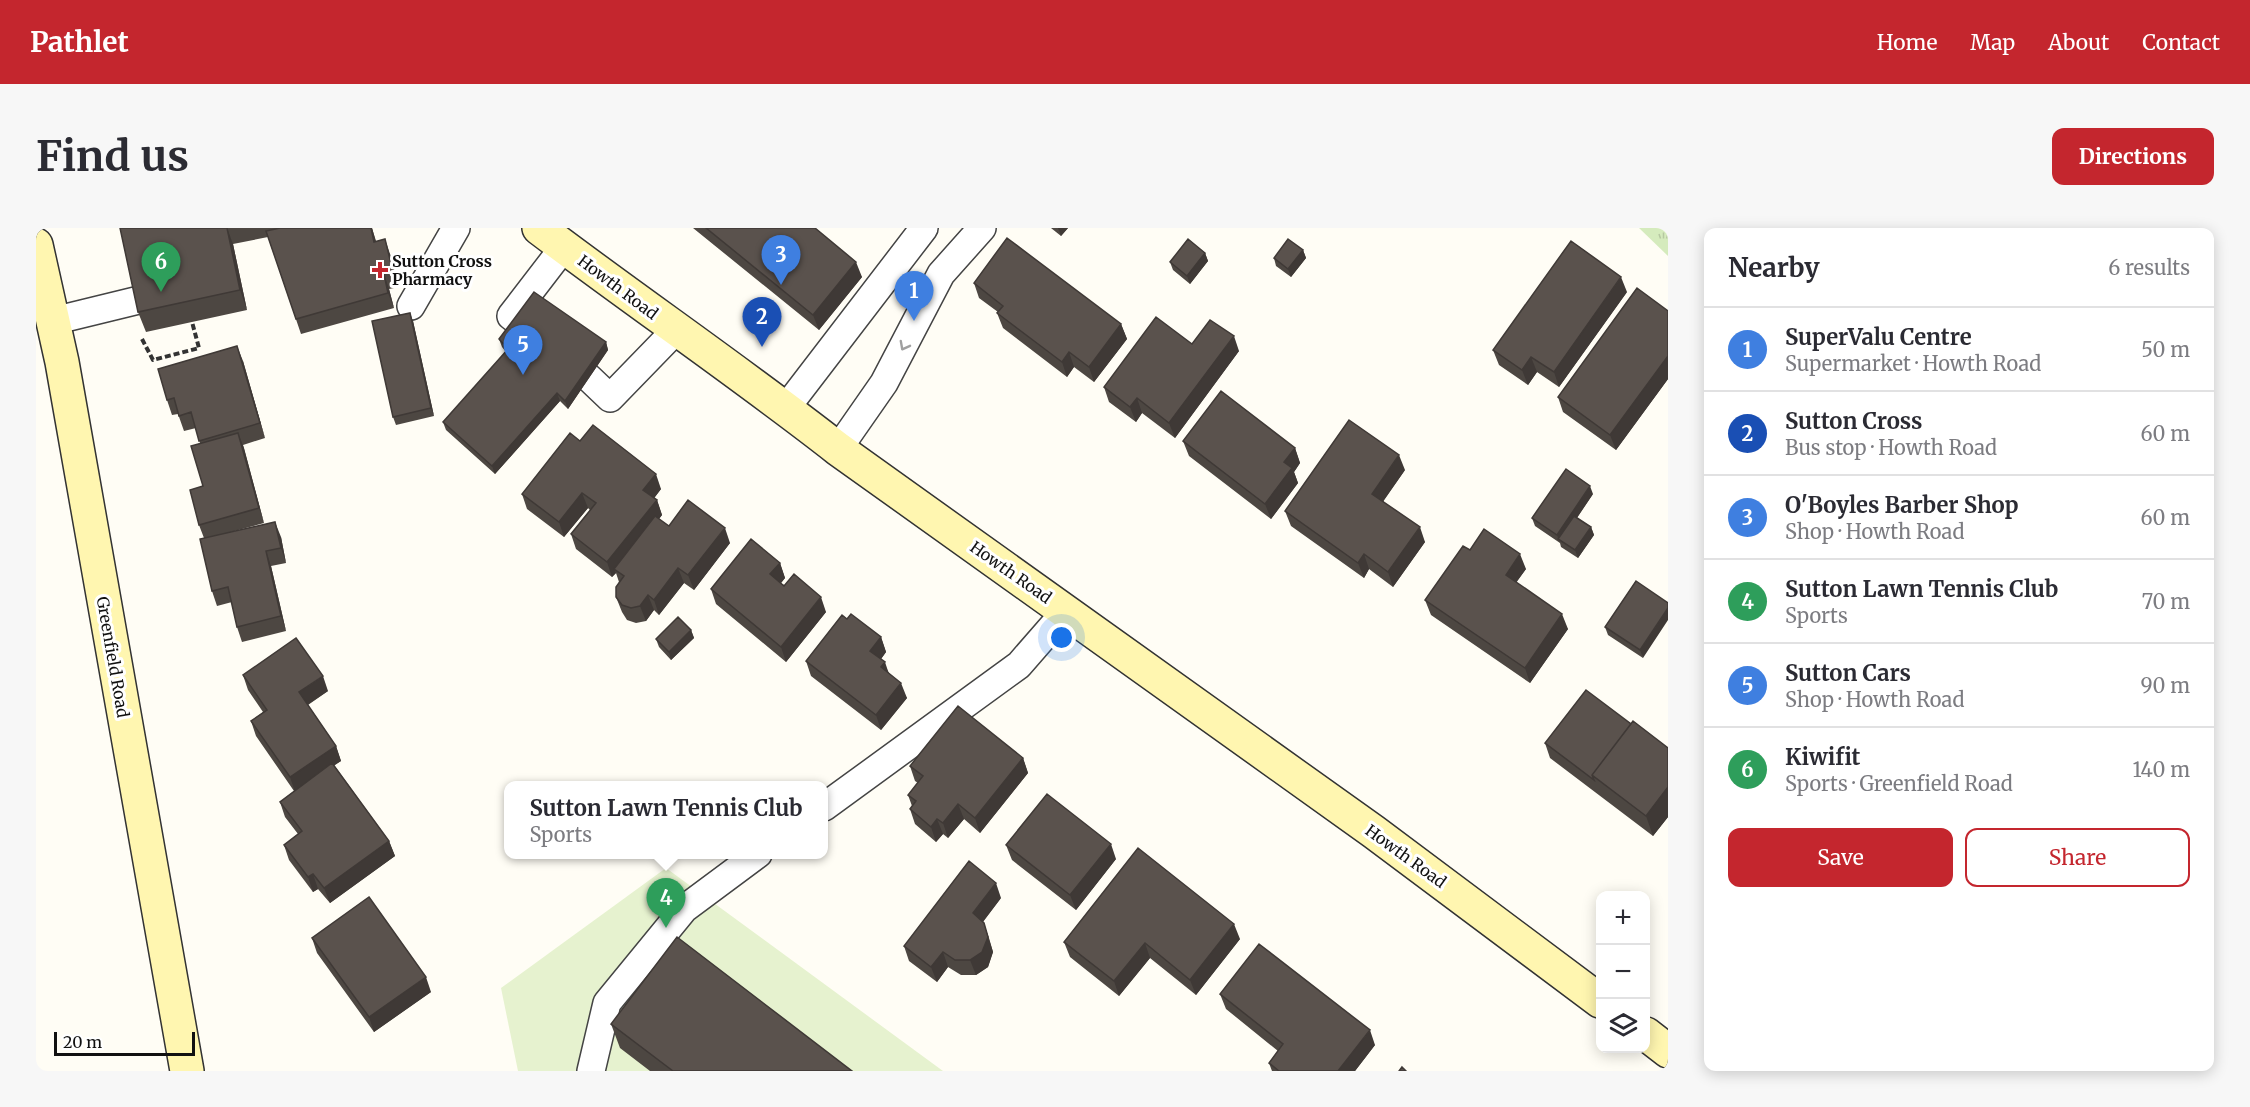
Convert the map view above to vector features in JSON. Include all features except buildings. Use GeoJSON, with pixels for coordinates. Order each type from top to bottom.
{"type":"FeatureCollection","features":[{"type":"Feature","properties":{"kind":"main road","name":"Howth Road"},"geometry":{"type":"LineString","coordinates":[[552,237],[676,330],[786,408],[838,450],[1374,832],[1597,999]]}},
{"type":"Feature","properties":{"kind":"main road","name":"Greenfield Road"},"geometry":{"type":"LineString","coordinates":[[36,245],[53,321],[187,1071]]}},
{"type":"Feature","properties":{"kind":"main road"},"geometry":{"type":"LineString","coordinates":[[1650,1037],[1668,1051]]}},
{"type":"Feature","properties":{"kind":"lane"},"geometry":{"type":"LineString","coordinates":[[411,306],[456,228]]}},
{"type":"Feature","properties":{"kind":"lane"},"geometry":{"type":"LineString","coordinates":[[786,408],[924,228]]}},
{"type":"Feature","properties":{"kind":"lane"},"geometry":{"type":"LineString","coordinates":[[838,450],[884,383],[941,274],[982,228]]}},
{"type":"Feature","properties":{"kind":"lane"},"geometry":{"type":"LineString","coordinates":[[520,323],[511,316],[552,237]]}},
{"type":"Feature","properties":{"kind":"lane"},"geometry":{"type":"LineString","coordinates":[[53,321],[139,300]]}},
{"type":"Feature","properties":{"kind":"lane"},"geometry":{"type":"LineString","coordinates":[[589,378],[610,398],[676,330]]}},
{"type":"Feature","properties":{"kind":"lane"},"geometry":{"type":"LineString","coordinates":[[828,804],[1019,665],[1066,611]]}},
{"type":"Feature","properties":{"kind":"lane"},"geometry":{"type":"LineString","coordinates":[[591,1071],[607,1003],[684,909],[753,859]]}},
{"type":"Feature","properties":{"kind":"path"},"geometry":{"type":"LineString","coordinates":[[153,360],[199,348],[192,322]]}},
{"type":"Feature","properties":{"kind":"green space"},"geometry":{"type":"Polygon","coordinates":[[[1639,228],[1668,228],[1668,256],[1639,228]]]}},
{"type":"Feature","properties":{"kind":"green space"},"geometry":{"type":"Polygon","coordinates":[[[666,868],[943,1071],[518,1071],[501,988],[666,868]]]}},
{"type":"Feature","properties":{"kind":"place","name":"Sutton Cross Pharmacy"},"geometry":{"type":"Point","coordinates":[380,270]}},
{"type":"Feature","properties":{"kind":"place","name":"O'Boyles Barber Shop"},"geometry":{"type":"Point","coordinates":[781,285]}},
{"type":"Feature","properties":{"kind":"place","name":"Kiwifit"},"geometry":{"type":"Point","coordinates":[161,292]}},
{"type":"Feature","properties":{"kind":"place","name":"SuperValu Centre"},"geometry":{"type":"Point","coordinates":[914,321]}},
{"type":"Feature","properties":{"kind":"place","name":"Sutton Cross"},"geometry":{"type":"Point","coordinates":[762,347]}},
{"type":"Feature","properties":{"kind":"place","name":"Sutton Cars"},"geometry":{"type":"Point","coordinates":[523,375]}},
{"type":"Feature","properties":{"kind":"place","name":"Sutton Lawn Tennis Club"},"geometry":{"type":"Point","coordinates":[666,928]}}]}
